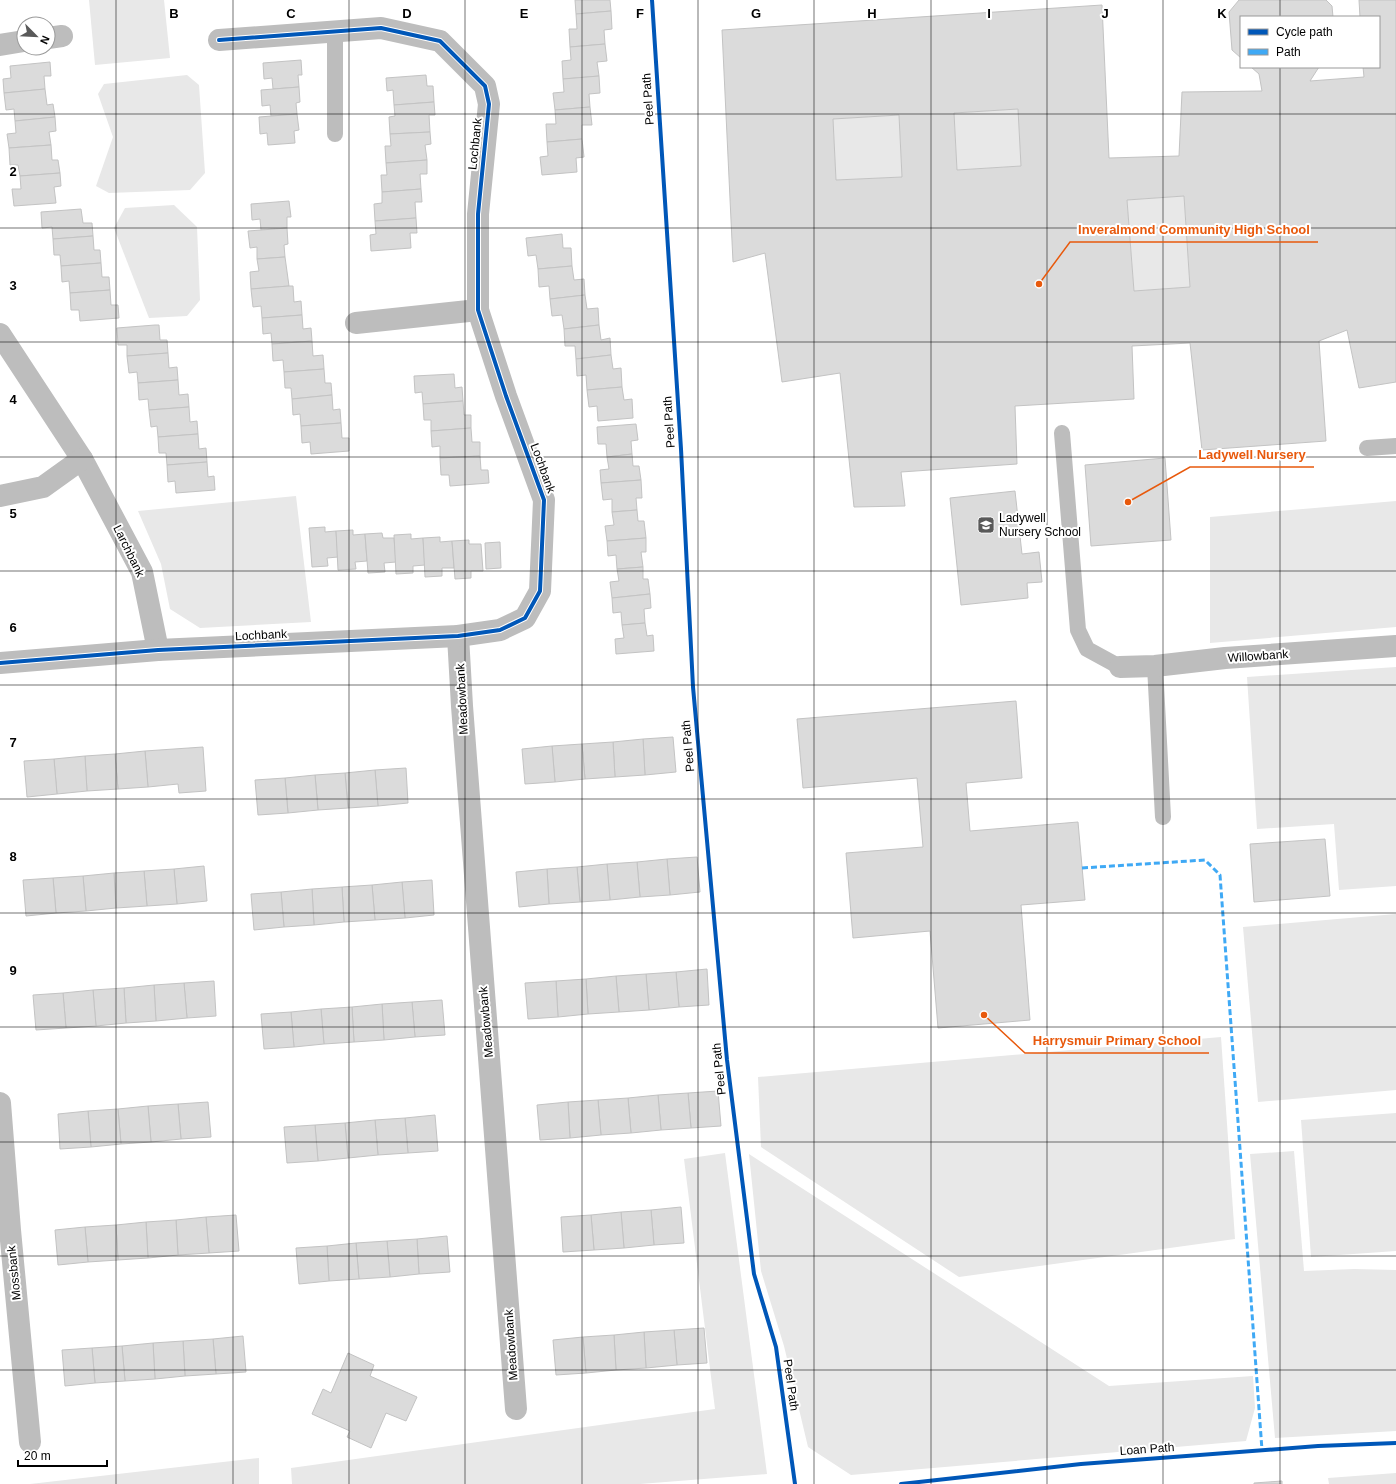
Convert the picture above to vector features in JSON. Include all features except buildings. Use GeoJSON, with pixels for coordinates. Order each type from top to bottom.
{"type":"FeatureCollection","features":[{"type":"Feature","properties":{"kind":"street","name":"Lochbank"},"geometry":{"type":"LineString","coordinates":[[0,663],[158,650],[458,636],[500,630],[525,618],[540,591],[544,500],[506,396],[478,310],[478,214],[489,104],[485,86],[440,41],[381,28],[219,40]]}},
{"type":"Feature","properties":{"kind":"street"},"geometry":{"type":"LineString","coordinates":[[0,45],[16,42]]}},
{"type":"Feature","properties":{"kind":"street"},"geometry":{"type":"LineString","coordinates":[[356,323],[478,310]]}},
{"type":"Feature","properties":{"kind":"street","name":"Larchbank"},"geometry":{"type":"LineString","coordinates":[[0,334],[82,458],[142,572],[158,650]]}},
{"type":"Feature","properties":{"kind":"street"},"geometry":{"type":"LineString","coordinates":[[0,496],[43,487],[82,458]]}},
{"type":"Feature","properties":{"kind":"street","name":"Meadowbank"},"geometry":{"type":"LineString","coordinates":[[458,636],[462,706],[516,1409]]}},
{"type":"Feature","properties":{"kind":"street","name":"Willowbank"},"geometry":{"type":"LineString","coordinates":[[1120,667],[1155,666],[1225,658],[1396,646]]}},
{"type":"Feature","properties":{"kind":"street","name":"Mossbank"},"geometry":{"type":"LineString","coordinates":[[0,1103],[10,1230],[30,1442]]}},
{"type":"Feature","properties":{"kind":"lane"},"geometry":{"type":"LineString","coordinates":[[335,31],[335,134]]}},
{"type":"Feature","properties":{"kind":"lane"},"geometry":{"type":"LineString","coordinates":[[1062,433],[1078,630],[1087,649],[1120,667]]}},
{"type":"Feature","properties":{"kind":"lane"},"geometry":{"type":"LineString","coordinates":[[1367,448],[1396,446]]}},
{"type":"Feature","properties":{"kind":"lane"},"geometry":{"type":"LineString","coordinates":[[1155,666],[1163,816]]}},
{"type":"Feature","properties":{"kind":"shaded area"},"geometry":{"type":"Polygon","coordinates":[[[89,0],[164,0],[170,58],[95,65],[89,0]]]}},
{"type":"Feature","properties":{"kind":"shaded area"},"geometry":{"type":"Polygon","coordinates":[[[187,75],[199,85],[205,173],[190,190],[109,193],[96,186],[113,137],[98,94],[104,84],[187,75]]]}},
{"type":"Feature","properties":{"kind":"shaded area"},"geometry":{"type":"Polygon","coordinates":[[[1018,109],[1021,166],[957,170],[954,113],[1018,109]]]}},
{"type":"Feature","properties":{"kind":"shaded area"},"geometry":{"type":"Polygon","coordinates":[[[899,115],[902,177],[836,180],[833,119],[899,115]]]}},
{"type":"Feature","properties":{"kind":"shaded area"},"geometry":{"type":"Polygon","coordinates":[[[1184,196],[1190,287],[1134,291],[1127,200],[1184,196]]]}},
{"type":"Feature","properties":{"kind":"shaded area"},"geometry":{"type":"Polygon","coordinates":[[[174,205],[197,227],[200,300],[187,316],[149,318],[114,228],[125,208],[174,205]]]}},
{"type":"Feature","properties":{"kind":"shaded area"},"geometry":{"type":"Polygon","coordinates":[[[296,496],[311,622],[200,628],[170,609],[161,564],[138,511],[296,496]]]}},
{"type":"Feature","properties":{"kind":"shaded area"},"geometry":{"type":"Polygon","coordinates":[[[1396,501],[1396,627],[1210,643],[1210,517],[1396,501]]]}},
{"type":"Feature","properties":{"kind":"shaded area"},"geometry":{"type":"Polygon","coordinates":[[[1396,667],[1396,886],[1339,890],[1334,824],[1257,829],[1247,677],[1396,667]]]}},
{"type":"Feature","properties":{"kind":"shaded area"},"geometry":{"type":"Polygon","coordinates":[[[1396,914],[1396,1090],[1258,1102],[1243,927],[1396,914]]]}},
{"type":"Feature","properties":{"kind":"shaded area"},"geometry":{"type":"Polygon","coordinates":[[[1221,1037],[1235,1239],[959,1277],[761,1147],[758,1077],[1221,1037]]]}},
{"type":"Feature","properties":{"kind":"shaded area"},"geometry":{"type":"Polygon","coordinates":[[[1396,1113],[1396,1251],[1311,1257],[1301,1120],[1396,1113]]]}},
{"type":"Feature","properties":{"kind":"shaded area"},"geometry":{"type":"Polygon","coordinates":[[[1294,1151],[1304,1271],[1354,1269],[1396,1270],[1396,1431],[1275,1438],[1250,1154],[1294,1151]]]}},
{"type":"Feature","properties":{"kind":"shaded area"},"geometry":{"type":"Polygon","coordinates":[[[725,1153],[767,1474],[640,1484],[292,1484],[291,1468],[715,1409],[684,1159],[725,1153]]]}},
{"type":"Feature","properties":{"kind":"shaded area"},"geometry":{"type":"Polygon","coordinates":[[[749,1154],[1109,1386],[1253,1376],[1255,1408],[1246,1441],[851,1475],[808,1447],[784,1346],[761,1271],[749,1154]]]}},
{"type":"Feature","properties":{"kind":"shaded area"},"geometry":{"type":"Polygon","coordinates":[[[259,1458],[259,1484],[30,1484],[259,1458]]]}},
{"type":"Feature","properties":{"kind":"shaded area"},"geometry":{"type":"Polygon","coordinates":[[[1396,1473],[1396,1484],[1329,1484],[1328,1478],[1396,1473]]]}},
{"type":"Feature","properties":{"kind":"marked path"},"geometry":{"type":"LineString","coordinates":[[1082,868],[1205,860],[1220,875],[1262,1450]]}},
{"type":"Feature","properties":{"kind":"cycle path","name":"Peel Path"},"geometry":{"type":"LineString","coordinates":[[652,0],[681,449],[693,687],[727,1060],[754,1274],[776,1347],[795,1484]]}},
{"type":"Feature","properties":{"kind":"cycle path"},"geometry":{"type":"LineString","coordinates":[[0,663],[158,650],[458,636],[500,630],[525,618],[540,591],[544,500],[506,396],[478,310],[478,214],[489,104],[485,86],[440,41],[381,28],[219,40]]}},
{"type":"Feature","properties":{"kind":"cycle path","name":"Loan Path"},"geometry":{"type":"LineString","coordinates":[[901,1484],[1081,1464],[1318,1446],[1396,1443]]}},
{"type":"Feature","properties":{"kind":"place","name":"Inveralmond Community High School"},"geometry":{"type":"Point","coordinates":[1039,284]}},
{"type":"Feature","properties":{"kind":"place","name":"Ladywell Nursery"},"geometry":{"type":"Point","coordinates":[1128,502]}},
{"type":"Feature","properties":{"kind":"place","name":"Ladywell Nursery School"},"geometry":{"type":"Point","coordinates":[986,525]}},
{"type":"Feature","properties":{"kind":"place","name":"Harrysmuir Primary School"},"geometry":{"type":"Point","coordinates":[984,1015]}}]}
